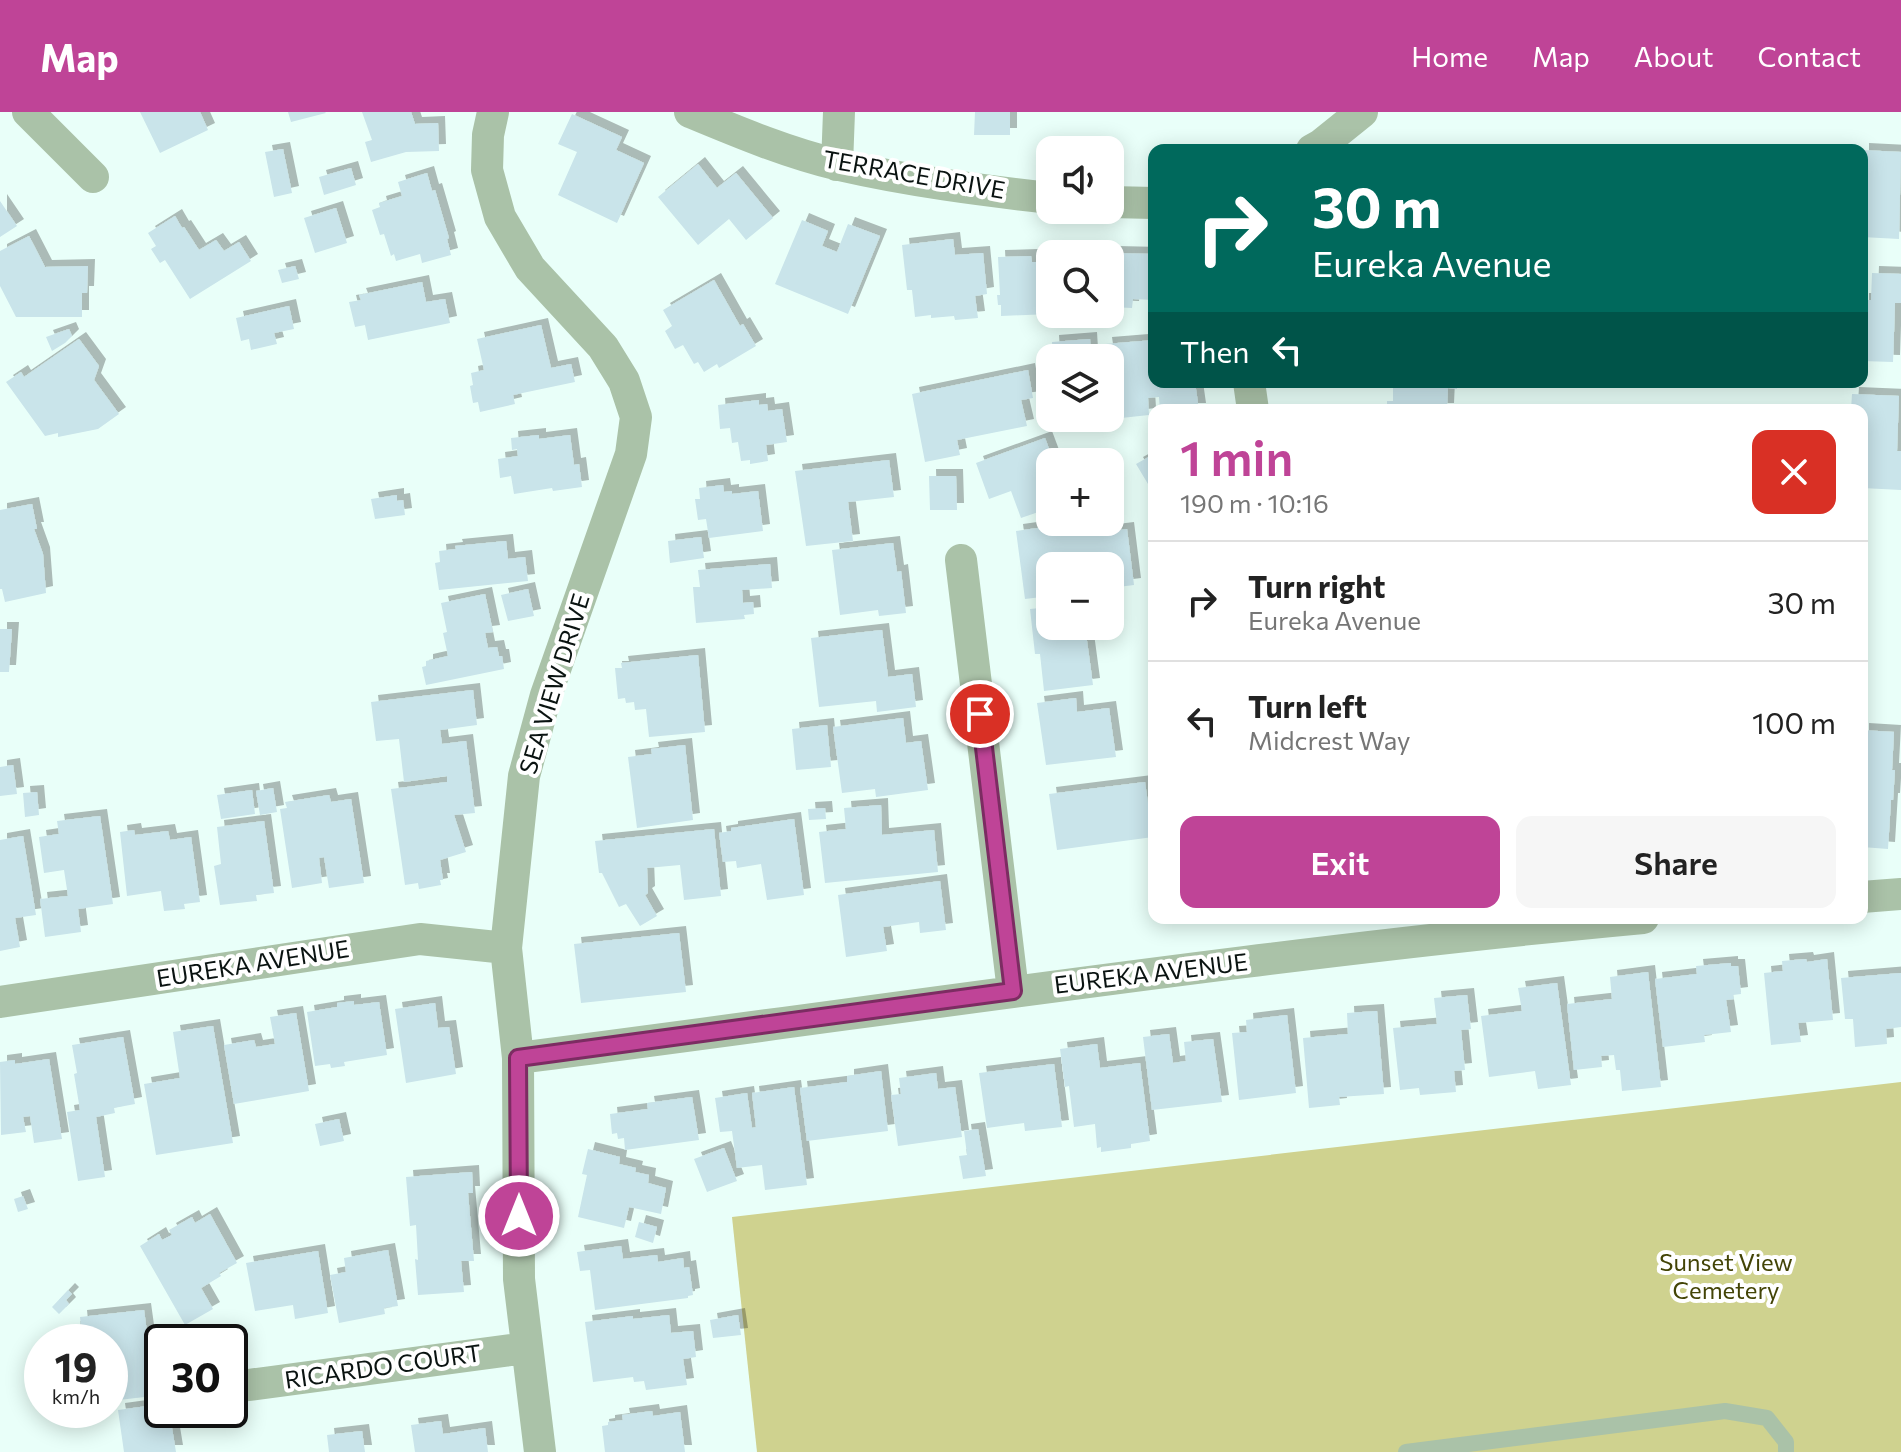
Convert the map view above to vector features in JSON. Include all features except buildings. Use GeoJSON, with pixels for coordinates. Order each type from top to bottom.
{"type":"FeatureCollection","features":[{"type":"Feature","properties":{"kind":"street"},"geometry":{"type":"LineString","coordinates":[[28,112],[93,177]]}},
{"type":"Feature","properties":{"kind":"street","name":"SEA VIEW DRIVE"},"geometry":{"type":"LineString","coordinates":[[493,112],[488,135],[487,170],[500,217],[530,268],[603,347],[624,381],[636,417],[631,454],[546,695],[524,776],[506,948],[518,1058],[519,1279],[540,1452]]}},
{"type":"Feature","properties":{"kind":"street","name":"TERRACE DRIVE"},"geometry":{"type":"LineString","coordinates":[[690,112],[755,139],[837,165],[954,187],[1036,196]]}},
{"type":"Feature","properties":{"kind":"street"},"geometry":{"type":"LineString","coordinates":[[837,165],[839,112]]}},
{"type":"Feature","properties":{"kind":"street"},"geometry":{"type":"LineString","coordinates":[[1322,144],[1362,112]]}},
{"type":"Feature","properties":{"kind":"street"},"geometry":{"type":"LineString","coordinates":[[1124,202],[1148,203]]}},
{"type":"Feature","properties":{"kind":"street"},"geometry":{"type":"LineString","coordinates":[[961,560],[1013,991]]}},
{"type":"Feature","properties":{"kind":"street"},"geometry":{"type":"LineString","coordinates":[[1868,897],[1901,894]]}},
{"type":"Feature","properties":{"kind":"street","name":"EUREKA AVENUE"},"geometry":{"type":"LineString","coordinates":[[518,1058],[1013,991],[1581,924]]}},
{"type":"Feature","properties":{"kind":"street","name":"EUREKA AVENUE"},"geometry":{"type":"LineString","coordinates":[[0,1002],[420,939],[506,948]]}},
{"type":"Feature","properties":{"kind":"street","name":"RICARDO COURT"},"geometry":{"type":"LineString","coordinates":[[248,1385],[526,1348]]}},
{"type":"Feature","properties":{"kind":"lane"},"geometry":{"type":"LineString","coordinates":[[1406,1452],[1725,1411],[1767,1418],[1786,1442],[1786,1452]]}},
{"type":"Feature","properties":{"kind":"green space","name":"Sunset View Cemetery"},"geometry":{"type":"Polygon","coordinates":[[[1901,1082],[1901,1452],[757,1452],[732,1217],[1901,1082]]]}},
{"type":"Feature","properties":{"kind":"route"},"geometry":{"type":"LineString","coordinates":[[519,1216],[518,1058],[1013,991],[980,714]]}}]}
